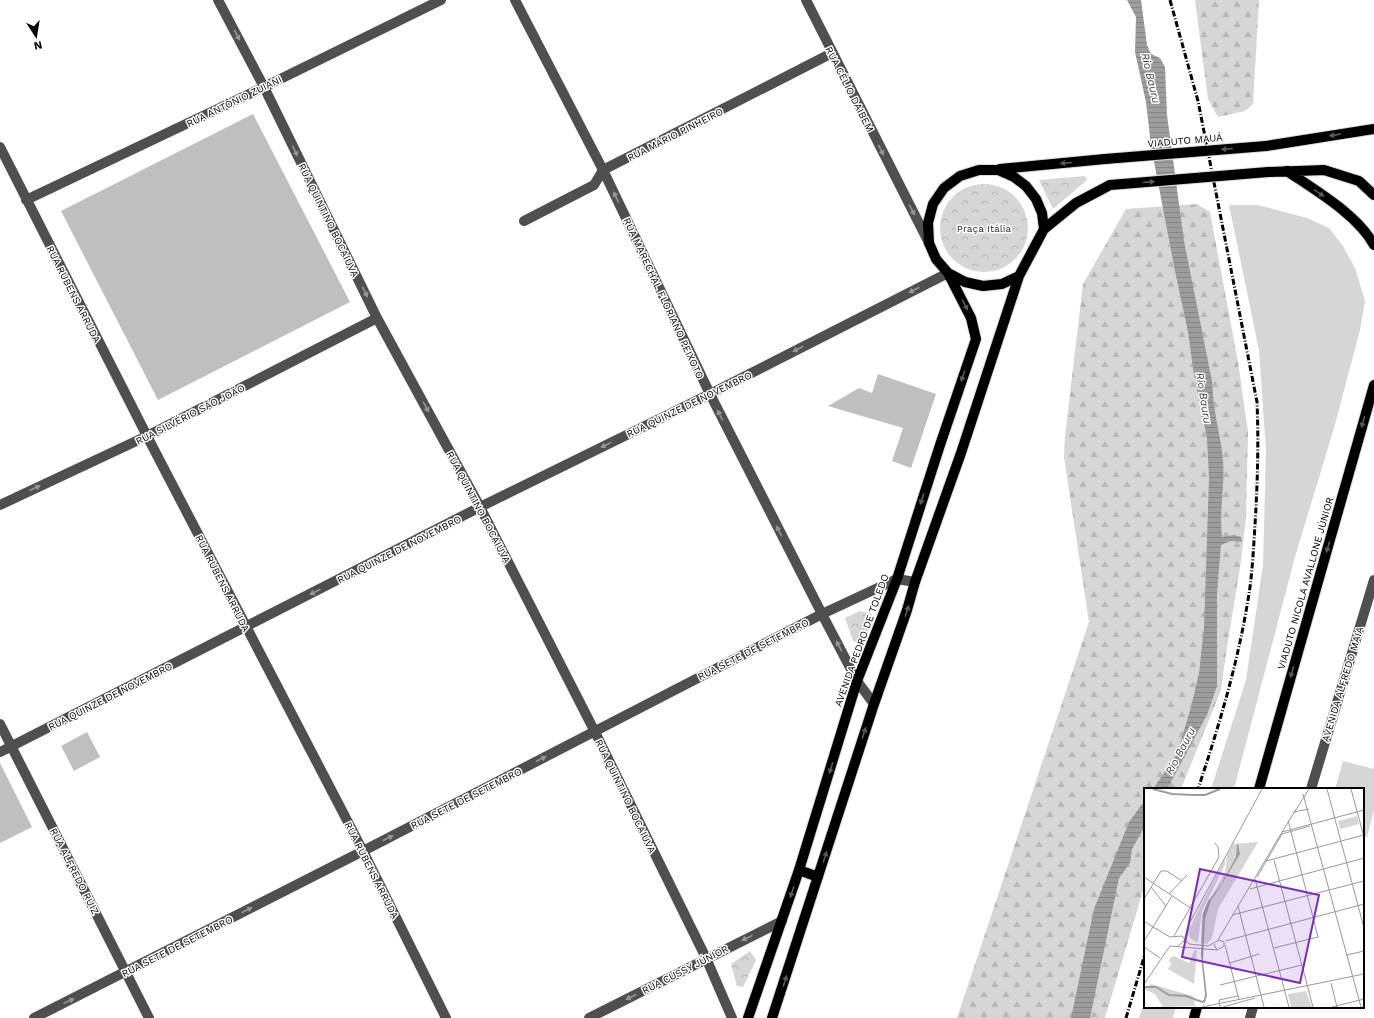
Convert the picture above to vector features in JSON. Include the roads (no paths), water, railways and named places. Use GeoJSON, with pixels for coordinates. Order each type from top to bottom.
{"type":"FeatureCollection","features":[{"type":"Feature","properties":{"kind":"main road","name":"VIADUTO MAUÁ"},"geometry":{"type":"LineString","coordinates":[[998,170],[1105,159],[1266,146],[1374,129]]}},
{"type":"Feature","properties":{"kind":"main road"},"geometry":{"type":"LineString","coordinates":[[1019,276],[1002,284],[983,286],[965,282],[948,273],[936,259],[929,243],[928,223],[933,204],[944,188],[960,176],[979,170],[998,170],[1014,177],[1026,186],[1036,199],[1042,214],[1044,229]]}},
{"type":"Feature","properties":{"kind":"main road"},"geometry":{"type":"LineString","coordinates":[[772,1018],[874,704],[908,610],[915,582],[961,453],[1019,276],[1044,229],[1076,203],[1110,185],[1268,172],[1324,170],[1359,181],[1374,195]]}},
{"type":"Feature","properties":{"kind":"main road"},"geometry":{"type":"LineString","coordinates":[[1287,171],[1325,197],[1355,222],[1370,238],[1374,245]]}},
{"type":"Feature","properties":{"kind":"main road","name":"AVENIDA PEDRO DE TOLEDO"},"geometry":{"type":"LineString","coordinates":[[748,1018],[799,870],[857,681],[897,579],[976,339],[972,318],[948,273]]}},
{"type":"Feature","properties":{"kind":"main road","name":"VIADUTO NICOLA AVALLONE JÚNIOR"},"geometry":{"type":"LineString","coordinates":[[1259,788],[1374,384]]}},
{"type":"Feature","properties":{"kind":"main road"},"geometry":{"type":"LineString","coordinates":[[799,870],[818,877]]}},
{"type":"Feature","properties":{"kind":"main road"},"geometry":{"type":"LineString","coordinates":[[1194,1018],[1197,1008]]}},
{"type":"Feature","properties":{"kind":"street","name":"RUA QUINTINO BOCAIUVA"},"geometry":{"type":"LineString","coordinates":[[218,0],[264,87],[377,318],[480,508],[595,732],[706,958],[732,1018]]}},
{"type":"Feature","properties":{"kind":"street","name":"RUA ANTÔNIO ZUIANI"},"geometry":{"type":"LineString","coordinates":[[26,200],[264,87],[441,0]]}},
{"type":"Feature","properties":{"kind":"street","name":"RUA MARECHAL FLORIANO PEIXOTO"},"geometry":{"type":"LineString","coordinates":[[515,0],[603,170],[710,394],[822,614],[857,681],[874,704]]}},
{"type":"Feature","properties":{"kind":"street","name":"RUA CÉLIO DAIBEM"},"geometry":{"type":"LineString","coordinates":[[806,0],[929,243]]}},
{"type":"Feature","properties":{"kind":"street","name":"RUA MÁRIO PINHEIRO"},"geometry":{"type":"LineString","coordinates":[[524,221],[594,185],[603,170],[832,53]]}},
{"type":"Feature","properties":{"kind":"street","name":"RUA RUBENS ARRUDA"},"geometry":{"type":"LineString","coordinates":[[0,147],[147,436],[363,851],[446,1018]]}},
{"type":"Feature","properties":{"kind":"street","name":"RUA QUINZE DE NOVEMBRO"},"geometry":{"type":"LineString","coordinates":[[0,752],[480,508],[710,394],[948,273]]}},
{"type":"Feature","properties":{"kind":"street","name":"RUA SILVÉRIO SÃO JOÃO"},"geometry":{"type":"LineString","coordinates":[[0,505],[147,436],[377,318]]}},
{"type":"Feature","properties":{"kind":"street"},"geometry":{"type":"LineString","coordinates":[[897,579],[915,582]]}},
{"type":"Feature","properties":{"kind":"street","name":"RUA SETE DE SETEMBRO"},"geometry":{"type":"LineString","coordinates":[[34,1018],[363,851],[822,614],[897,579]]}},
{"type":"Feature","properties":{"kind":"street","name":"AVENIDA ALFREDO MAIA"},"geometry":{"type":"LineString","coordinates":[[1311,788],[1374,580]]}},
{"type":"Feature","properties":{"kind":"street","name":"RUA ALFREDO RUIZ"},"geometry":{"type":"LineString","coordinates":[[0,724],[148,1018]]}},
{"type":"Feature","properties":{"kind":"street","name":"RUA CUSSY JÚNIOR"},"geometry":{"type":"LineString","coordinates":[[589,1018],[782,921]]}},
{"type":"Feature","properties":{"kind":"street"},"geometry":{"type":"LineString","coordinates":[[1250,1018],[1253,1008]]}},
{"type":"Feature","properties":{"kind":"water","name":"Rio Bauru"},"geometry":{"type":"Polygon","coordinates":[[[1127,0],[1141,0],[1147,45],[1151,54],[1160,58],[1165,67],[1167,115],[1184,241],[1212,381],[1214,407],[1222,454],[1222,537],[1234,535],[1241,537],[1242,542],[1230,541],[1221,545],[1217,593],[1217,686],[1207,715],[1168,788],[1154,788],[1177,754],[1199,673],[1204,628],[1209,478],[1207,438],[1194,375],[1188,332],[1151,146],[1146,102],[1135,52],[1136,17],[1127,0]]]}},
{"type":"Feature","properties":{"kind":"water"},"geometry":{"type":"Polygon","coordinates":[[[1144,801],[1144,828],[1132,849],[1130,863],[1119,878],[1090,1018],[1071,1018],[1094,909],[1129,822],[1144,801]]]}},
{"type":"Feature","properties":{"kind":"railway"},"geometry":{"type":"LineString","coordinates":[[1170,0],[1198,101],[1257,402],[1257,489],[1250,587],[1235,664],[1198,788]]}},
{"type":"Feature","properties":{"kind":"railway"},"geometry":{"type":"LineString","coordinates":[[1126,1018],[1144,957]]}},
{"type":"Feature","properties":{"kind":"park label","name":"Praça Itália"},"geometry":{"type":"Point","coordinates":[984,228]}}]}
